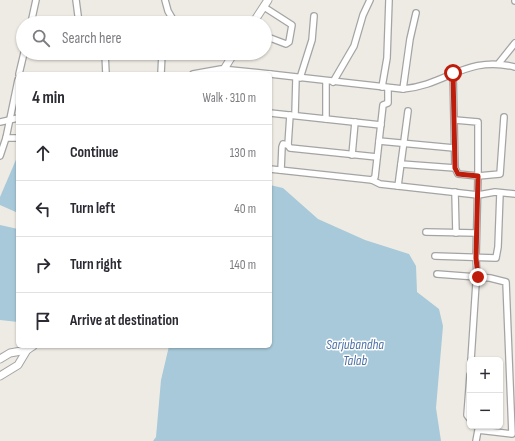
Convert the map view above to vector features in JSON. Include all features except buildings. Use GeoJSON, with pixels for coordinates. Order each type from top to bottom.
{"type":"FeatureCollection","features":[{"type":"Feature","properties":{"kind":"street"},"geometry":{"type":"LineString","coordinates":[[33,16],[36,0]]}},
{"type":"Feature","properties":{"kind":"street"},"geometry":{"type":"LineString","coordinates":[[76,0],[78,16]]}},
{"type":"Feature","properties":{"kind":"street"},"geometry":{"type":"LineString","coordinates":[[165,0],[171,16]]}},
{"type":"Feature","properties":{"kind":"street"},"geometry":{"type":"LineString","coordinates":[[258,16],[268,0]]}},
{"type":"Feature","properties":{"kind":"street"},"geometry":{"type":"LineString","coordinates":[[333,82],[354,46],[363,15],[370,0]]}},
{"type":"Feature","properties":{"kind":"street"},"geometry":{"type":"LineString","coordinates":[[372,180],[375,177],[383,105],[388,103],[385,87],[389,0]]}},
{"type":"Feature","properties":{"kind":"street"},"geometry":{"type":"LineString","coordinates":[[264,7],[292,25],[289,42],[286,44],[272,39]]}},
{"type":"Feature","properties":{"kind":"street"},"geometry":{"type":"LineString","coordinates":[[403,89],[410,39],[416,13]]}},
{"type":"Feature","properties":{"kind":"street"},"geometry":{"type":"LineString","coordinates":[[288,145],[298,78],[312,40],[314,16]]}},
{"type":"Feature","properties":{"kind":"street"},"geometry":{"type":"LineString","coordinates":[[499,63],[515,43]]}},
{"type":"Feature","properties":{"kind":"street"},"geometry":{"type":"LineString","coordinates":[[19,72],[22,60]]}},
{"type":"Feature","properties":{"kind":"street"},"geometry":{"type":"LineString","coordinates":[[105,60],[106,72]]}},
{"type":"Feature","properties":{"kind":"street"},"geometry":{"type":"LineString","coordinates":[[161,72],[162,60]]}},
{"type":"Feature","properties":{"kind":"street"},"geometry":{"type":"LineString","coordinates":[[222,72],[228,60]]}},
{"type":"Feature","properties":{"kind":"street"},"geometry":{"type":"LineString","coordinates":[[272,74],[403,89],[419,87],[453,73],[482,64],[499,63],[515,67]]}},
{"type":"Feature","properties":{"kind":"street"},"geometry":{"type":"LineString","coordinates":[[453,73],[455,120],[454,148],[455,168],[458,174],[478,176],[500,174],[504,117]]}},
{"type":"Feature","properties":{"kind":"street"},"geometry":{"type":"LineString","coordinates":[[326,81],[326,119]]}},
{"type":"Feature","properties":{"kind":"street"},"geometry":{"type":"LineString","coordinates":[[0,156],[6,138],[16,90]]}},
{"type":"Feature","properties":{"kind":"street"},"geometry":{"type":"LineString","coordinates":[[398,186],[408,111]]}},
{"type":"Feature","properties":{"kind":"street"},"geometry":{"type":"LineString","coordinates":[[272,113],[381,125]]}},
{"type":"Feature","properties":{"kind":"street"},"geometry":{"type":"LineString","coordinates":[[0,122],[16,118]]}},
{"type":"Feature","properties":{"kind":"street"},"geometry":{"type":"LineString","coordinates":[[455,120],[478,122],[478,195],[476,234],[478,277],[476,283],[471,357]]}},
{"type":"Feature","properties":{"kind":"street"},"geometry":{"type":"LineString","coordinates":[[352,155],[355,122]]}},
{"type":"Feature","properties":{"kind":"street"},"geometry":{"type":"LineString","coordinates":[[6,138],[16,138]]}},
{"type":"Feature","properties":{"kind":"street"},"geometry":{"type":"LineString","coordinates":[[379,141],[454,148]]}},
{"type":"Feature","properties":{"kind":"street"},"geometry":{"type":"LineString","coordinates":[[281,170],[283,144],[288,145],[290,148],[377,157]]}},
{"type":"Feature","properties":{"kind":"street"},"geometry":{"type":"LineString","coordinates":[[401,164],[455,168]]}},
{"type":"Feature","properties":{"kind":"street"},"geometry":{"type":"LineString","coordinates":[[272,169],[372,180],[380,184],[478,195],[495,192],[515,194]]}},
{"type":"Feature","properties":{"kind":"street"},"geometry":{"type":"LineString","coordinates":[[455,192],[456,233]]}},
{"type":"Feature","properties":{"kind":"street"},"geometry":{"type":"LineString","coordinates":[[435,256],[493,259],[497,257],[500,193]]}},
{"type":"Feature","properties":{"kind":"street"},"geometry":{"type":"LineString","coordinates":[[426,232],[476,234]]}},
{"type":"Feature","properties":{"kind":"street"},"geometry":{"type":"LineString","coordinates":[[437,274],[478,277],[506,282],[513,407],[512,434],[482,429]]}},
{"type":"Feature","properties":{"kind":"street"},"geometry":{"type":"LineString","coordinates":[[0,359],[10,353],[30,348]]}},
{"type":"Feature","properties":{"kind":"street"},"geometry":{"type":"LineString","coordinates":[[0,376],[18,365],[30,348]]}},
{"type":"Feature","properties":{"kind":"street"},"geometry":{"type":"LineString","coordinates":[[10,353],[18,365]]}},
{"type":"Feature","properties":{"kind":"street"},"geometry":{"type":"LineString","coordinates":[[476,429],[476,441]]}},
{"type":"Feature","properties":{"kind":"water"},"geometry":{"type":"Polygon","coordinates":[[[16,160],[16,212],[0,205],[0,197],[16,160]]]}},
{"type":"Feature","properties":{"kind":"water","name":"Sarjubandha Talab"},"geometry":{"type":"Polygon","coordinates":[[[272,185],[283,188],[318,219],[365,240],[409,254],[416,266],[417,292],[439,309],[443,326],[436,408],[441,441],[153,441],[156,437],[161,380],[169,348],[272,348],[272,185]]]}},
{"type":"Feature","properties":{"kind":"water"},"geometry":{"type":"Polygon","coordinates":[[[0,225],[16,229],[16,322],[0,320],[0,225]]]}},
{"type":"Feature","properties":{"kind":"route"},"geometry":{"type":"LineString","coordinates":[[453,73],[455,168],[458,174],[478,176],[476,220],[476,258],[478,277]]}}]}
